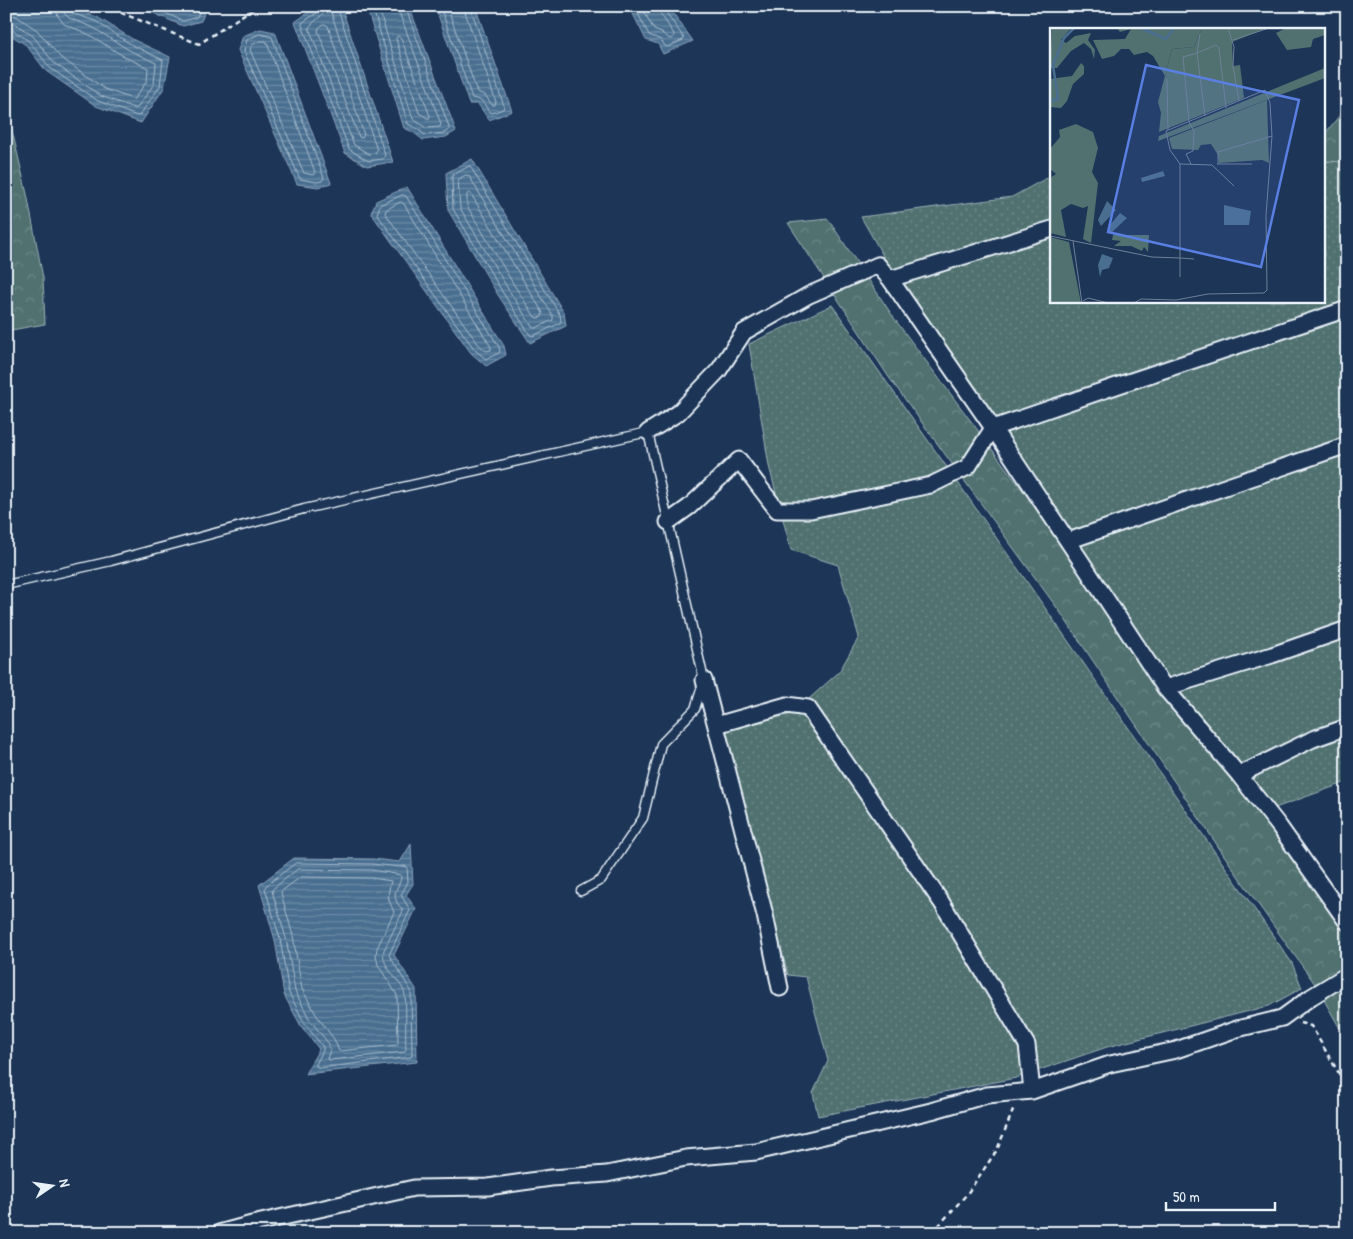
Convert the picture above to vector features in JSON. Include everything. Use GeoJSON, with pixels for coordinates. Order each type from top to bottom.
{"type":"FeatureCollection","features":[{"type":"Feature","properties":{"kind":"street"},"geometry":{"type":"LineString","coordinates":[[890,279],[1050,231]]}},
{"type":"Feature","properties":{"kind":"street"},"geometry":{"type":"LineString","coordinates":[[648,432],[678,413],[719,370],[744,332],[809,295],[878,265],[890,279],[994,428],[1165,688],[1239,775],[1279,826],[1347,922]]}},
{"type":"Feature","properties":{"kind":"street"},"geometry":{"type":"LineString","coordinates":[[668,522],[689,507],[739,460],[777,510],[812,510],[931,485],[968,467],[994,428],[1347,309]]}},
{"type":"Feature","properties":{"kind":"street"},"geometry":{"type":"LineString","coordinates":[[1068,541],[1347,445]]}},
{"type":"Feature","properties":{"kind":"street"},"geometry":{"type":"LineString","coordinates":[[1165,688],[1272,655],[1347,628]]}},
{"type":"Feature","properties":{"kind":"street"},"geometry":{"type":"LineString","coordinates":[[704,680],[765,915],[780,988]]}},
{"type":"Feature","properties":{"kind":"street"},"geometry":{"type":"LineString","coordinates":[[716,725],[787,705],[808,708],[942,903],[1026,1045],[1032,1091]]}},
{"type":"Feature","properties":{"kind":"street"},"geometry":{"type":"LineString","coordinates":[[1239,775],[1313,739],[1347,728]]}},
{"type":"Feature","properties":{"kind":"street"},"geometry":{"type":"LineString","coordinates":[[219,1233],[414,1188],[488,1187],[551,1178],[607,1174],[686,1158],[756,1152],[931,1111],[987,1095],[1032,1091],[1110,1064],[1176,1050],[1237,1030],[1282,1018],[1311,996],[1347,974]]}},
{"type":"Feature","properties":{"kind":"lane"},"geometry":{"type":"LineString","coordinates":[[6,585],[111,561],[304,510],[648,432],[704,680],[695,709],[661,744],[642,818],[601,880],[581,891]]}},
{"type":"Feature","properties":{"kind":"path"},"geometry":{"type":"LineString","coordinates":[[104,6],[198,44],[249,11],[262,6]]}},
{"type":"Feature","properties":{"kind":"path"},"geometry":{"type":"LineString","coordinates":[[1282,1018],[1311,1026],[1347,1087]]}},
{"type":"Feature","properties":{"kind":"path"},"geometry":{"type":"LineString","coordinates":[[932,1233],[967,1194],[997,1150],[1014,1108]]}},
{"type":"Feature","properties":{"kind":"green space"},"geometry":{"type":"Polygon","coordinates":[[[6,105],[27,194],[43,278],[45,324],[6,331],[6,105]]]}},
{"type":"Feature","properties":{"kind":"green space"},"geometry":{"type":"Polygon","coordinates":[[[1347,106],[1347,162],[1326,161],[1326,132],[1347,106]]]}},
{"type":"Feature","properties":{"kind":"green space"},"geometry":{"type":"Polygon","coordinates":[[[1326,161],[1347,162],[1347,782],[1275,808],[1171,691],[899,284],[861,217],[1012,197],[1050,176],[1050,302],[1326,302],[1326,161]]]}},
{"type":"Feature","properties":{"kind":"green space"},"geometry":{"type":"Polygon","coordinates":[[[828,219],[896,321],[1027,496],[1148,674],[1271,820],[1347,937],[1347,1041],[1315,984],[1238,876],[1060,612],[888,376],[788,223],[828,219]]]}},
{"type":"Feature","properties":{"kind":"green space"},"geometry":{"type":"Polygon","coordinates":[[[832,305],[1292,963],[1302,988],[1269,1006],[1107,1047],[1016,1078],[818,1116],[813,1093],[828,1061],[806,977],[788,975],[724,730],[792,714],[839,672],[859,637],[838,565],[791,550],[769,466],[749,344],[832,305]]]}},
{"type":"Feature","properties":{"kind":"water"},"geometry":{"type":"Polygon","coordinates":[[[6,6],[69,6],[97,17],[134,40],[170,57],[164,88],[141,123],[96,106],[46,71],[26,45],[6,32],[6,6]]]}},
{"type":"Feature","properties":{"kind":"water"},"geometry":{"type":"Polygon","coordinates":[[[137,6],[207,6],[201,21],[183,26],[137,6]]]}},
{"type":"Feature","properties":{"kind":"water"},"geometry":{"type":"Polygon","coordinates":[[[317,6],[341,6],[393,162],[367,166],[345,153],[295,22],[317,6]]]}},
{"type":"Feature","properties":{"kind":"water"},"geometry":{"type":"Polygon","coordinates":[[[366,6],[409,6],[456,131],[446,137],[423,140],[404,128],[366,6]]]}},
{"type":"Feature","properties":{"kind":"water"},"geometry":{"type":"Polygon","coordinates":[[[435,6],[475,6],[512,111],[489,120],[478,104],[469,104],[435,6]]]}},
{"type":"Feature","properties":{"kind":"water"},"geometry":{"type":"Polygon","coordinates":[[[629,6],[668,6],[693,41],[663,54],[658,44],[646,40],[629,6]]]}},
{"type":"Feature","properties":{"kind":"water"},"geometry":{"type":"Polygon","coordinates":[[[260,29],[275,32],[331,183],[318,187],[297,184],[238,50],[243,36],[260,29]]]}},
{"type":"Feature","properties":{"kind":"water"},"geometry":{"type":"Polygon","coordinates":[[[472,159],[564,313],[566,326],[530,343],[498,295],[448,210],[446,173],[472,159]]]}},
{"type":"Feature","properties":{"kind":"water"},"geometry":{"type":"Polygon","coordinates":[[[407,187],[504,346],[506,355],[486,366],[471,353],[371,213],[376,201],[407,187]]]}},
{"type":"Feature","properties":{"kind":"water"},"geometry":{"type":"Polygon","coordinates":[[[411,844],[413,884],[406,895],[416,909],[394,955],[416,989],[417,1062],[305,1074],[319,1049],[301,1026],[284,995],[275,940],[259,885],[294,858],[373,859],[400,862],[411,844]]]}}]}
